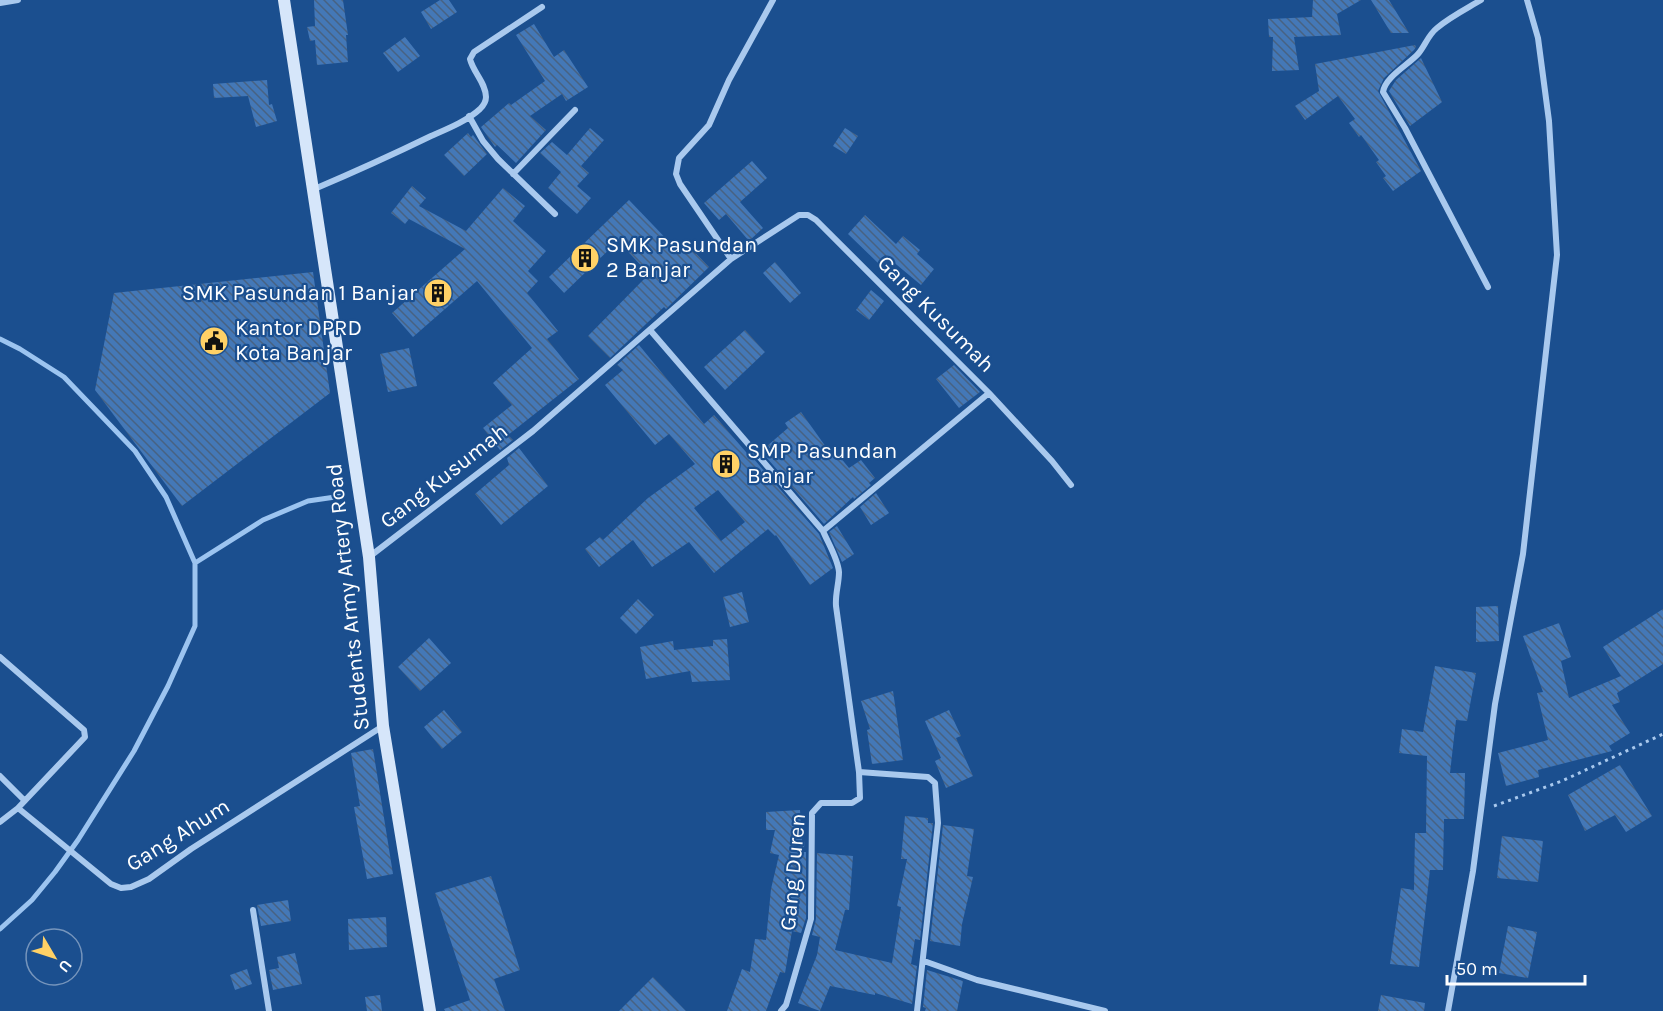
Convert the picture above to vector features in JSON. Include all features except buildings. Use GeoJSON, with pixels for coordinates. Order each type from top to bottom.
{"type":"FeatureCollection","features":[{"type":"Feature","properties":{"kind":"main road","name":"Students Army Artery Road"},"geometry":{"type":"LineString","coordinates":[[284,0],[369,557],[383,726],[430,1011]]}},
{"type":"Feature","properties":{"kind":"street"},"geometry":{"type":"LineString","coordinates":[[0,3],[18,0]]}},
{"type":"Feature","properties":{"kind":"street"},"geometry":{"type":"LineString","coordinates":[[731,259],[680,184],[676,174],[677,164],[684,152],[709,124],[729,80],[772,0]]}},
{"type":"Feature","properties":{"kind":"street"},"geometry":{"type":"LineString","coordinates":[[1481,0],[1437,27],[1428,37],[1420,53],[1389,81],[1383,88],[1383,92],[1405,128],[1488,287]]}},
{"type":"Feature","properties":{"kind":"street"},"geometry":{"type":"LineString","coordinates":[[1448,1011],[1473,871],[1495,704],[1523,554],[1557,255],[1549,121],[1538,38],[1527,0]]}},
{"type":"Feature","properties":{"kind":"street"},"geometry":{"type":"LineString","coordinates":[[312,190],[386,158],[478,111],[484,105],[486,97],[480,79],[471,64],[470,59],[474,52],[542,7]]}},
{"type":"Feature","properties":{"kind":"street"},"geometry":{"type":"LineString","coordinates":[[513,174],[576,110]]}},
{"type":"Feature","properties":{"kind":"street"},"geometry":{"type":"LineString","coordinates":[[469,116],[483,141],[513,174],[555,214]]}},
{"type":"Feature","properties":{"kind":"street","name":"Gang Kusumah"},"geometry":{"type":"LineString","coordinates":[[369,557],[533,431],[731,259],[799,215],[808,215],[816,220],[989,393],[823,531]]}},
{"type":"Feature","properties":{"kind":"street"},"geometry":{"type":"LineString","coordinates":[[650,330],[823,531],[838,568],[836,606],[859,771],[928,777],[935,783],[938,823],[917,1011]]}},
{"type":"Feature","properties":{"kind":"street"},"geometry":{"type":"LineString","coordinates":[[989,393],[1071,485]]}},
{"type":"Feature","properties":{"kind":"street"},"geometry":{"type":"LineString","coordinates":[[0,657],[86,733],[85,737],[18,808],[0,822]]}},
{"type":"Feature","properties":{"kind":"street","name":"Gang Ahum"},"geometry":{"type":"LineString","coordinates":[[18,808],[64,848],[111,884],[121,888],[131,887],[149,879],[191,849],[383,726]]}},
{"type":"Feature","properties":{"kind":"street","name":"Gang Duren"},"geometry":{"type":"LineString","coordinates":[[781,1011],[786,1005],[811,919],[812,813],[821,803],[856,802],[860,798],[859,771]]}},
{"type":"Feature","properties":{"kind":"street"},"geometry":{"type":"LineString","coordinates":[[0,776],[24,800]]}},
{"type":"Feature","properties":{"kind":"street"},"geometry":{"type":"LineString","coordinates":[[253,910],[269,1011]]}},
{"type":"Feature","properties":{"kind":"street"},"geometry":{"type":"LineString","coordinates":[[924,962],[977,980],[1105,1011]]}},
{"type":"Feature","properties":{"kind":"path"},"geometry":{"type":"LineString","coordinates":[[1481,811],[1562,781],[1663,734]]}},
{"type":"Feature","properties":{"kind":"waterway"},"geometry":{"type":"LineString","coordinates":[[0,339],[64,377],[135,451],[166,497],[195,563],[195,626],[168,686],[134,751],[55,872],[32,900],[0,929]]}},
{"type":"Feature","properties":{"kind":"waterway"},"geometry":{"type":"LineString","coordinates":[[195,563],[263,520],[308,501],[342,496]]}},
{"type":"Feature","properties":{"kind":"place","name":"SMK Pasundan 2 Banjar"},"geometry":{"type":"Point","coordinates":[585,258]}},
{"type":"Feature","properties":{"kind":"place","name":"SMK Pasundan 1 Banjar"},"geometry":{"type":"Point","coordinates":[438,293]}},
{"type":"Feature","properties":{"kind":"place","name":"Kantor DPRD Kota Banjar"},"geometry":{"type":"Point","coordinates":[214,341]}},
{"type":"Feature","properties":{"kind":"place","name":"SMP Pasundan Banjar"},"geometry":{"type":"Point","coordinates":[726,464]}}]}
